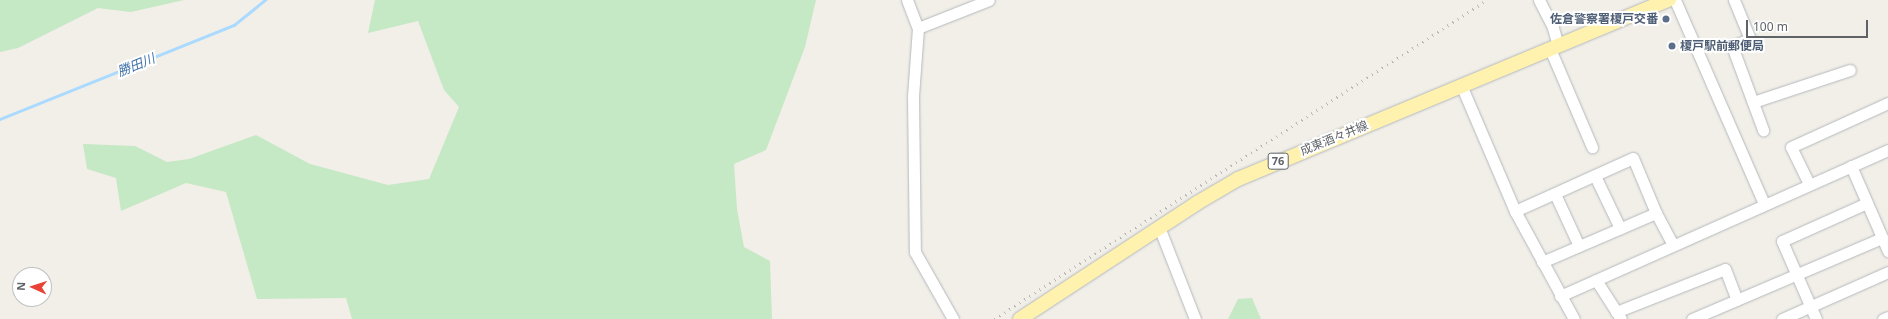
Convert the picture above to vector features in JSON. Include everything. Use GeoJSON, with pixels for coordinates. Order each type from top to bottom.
{"type":"FeatureCollection","features":[{"type":"Feature","properties":{"kind":"main road","name":"成東酒々井線"},"geometry":{"type":"LineString","coordinates":[[1020,319],[1196,202],[1272,163],[1669,0]]}},
{"type":"Feature","properties":{"kind":"street"},"geometry":{"type":"LineString","coordinates":[[907,0],[918,28],[913,96],[915,252],[953,319]]}},
{"type":"Feature","properties":{"kind":"street"},"geometry":{"type":"LineString","coordinates":[[918,28],[989,0]]}},
{"type":"Feature","properties":{"kind":"street"},"geometry":{"type":"LineString","coordinates":[[1539,0],[1553,28],[1554,47],[1592,147]]}},
{"type":"Feature","properties":{"kind":"street"},"geometry":{"type":"LineString","coordinates":[[1675,0],[1764,204]]}},
{"type":"Feature","properties":{"kind":"street"},"geometry":{"type":"LineString","coordinates":[[1734,0],[1750,39],[1732,46],[1763,130]]}},
{"type":"Feature","properties":{"kind":"street"},"geometry":{"type":"LineString","coordinates":[[1752,102],[1850,70]]}},
{"type":"Feature","properties":{"kind":"street"},"geometry":{"type":"LineString","coordinates":[[1462,85],[1515,211],[1560,296],[1574,319]]}},
{"type":"Feature","properties":{"kind":"street"},"geometry":{"type":"LineString","coordinates":[[1809,184],[1790,147],[1888,103]]}},
{"type":"Feature","properties":{"kind":"street"},"geometry":{"type":"LineString","coordinates":[[1560,296],[1809,184],[1887,152]]}},
{"type":"Feature","properties":{"kind":"street"},"geometry":{"type":"LineString","coordinates":[[1515,211],[1633,158],[1656,213],[1673,245]]}},
{"type":"Feature","properties":{"kind":"street"},"geometry":{"type":"LineString","coordinates":[[1851,166],[1888,251]]}},
{"type":"Feature","properties":{"kind":"street"},"geometry":{"type":"LineString","coordinates":[[1595,176],[1620,228]]}},
{"type":"Feature","properties":{"kind":"street"},"geometry":{"type":"LineString","coordinates":[[1555,194],[1579,246]]}},
{"type":"Feature","properties":{"kind":"street"},"geometry":{"type":"LineString","coordinates":[[1816,319],[1782,241],[1867,202]]}},
{"type":"Feature","properties":{"kind":"street"},"geometry":{"type":"LineString","coordinates":[[1542,262],[1656,213]]}},
{"type":"Feature","properties":{"kind":"street"},"geometry":{"type":"LineString","coordinates":[[1159,227],[1195,319]]}},
{"type":"Feature","properties":{"kind":"street"},"geometry":{"type":"LineString","coordinates":[[1692,319],[1796,273],[1882,238]]}},
{"type":"Feature","properties":{"kind":"street"},"geometry":{"type":"LineString","coordinates":[[1596,280],[1618,316],[1725,269],[1737,300]]}},
{"type":"Feature","properties":{"kind":"street"},"geometry":{"type":"LineString","coordinates":[[1782,319],[1888,272]]}},
{"type":"Feature","properties":{"kind":"street"},"geometry":{"type":"LineString","coordinates":[[1883,319],[1888,317]]}},
{"type":"Feature","properties":{"kind":"green space"},"geometry":{"type":"Polygon","coordinates":[[[0,0],[184,0],[131,12],[98,8],[18,48],[0,52],[0,0]]]}},
{"type":"Feature","properties":{"kind":"green space"},"geometry":{"type":"Polygon","coordinates":[[[375,0],[816,0],[805,47],[766,150],[734,164],[737,209],[744,247],[770,261],[772,319],[352,319],[346,298],[257,299],[226,192],[186,183],[121,211],[116,178],[87,169],[83,144],[135,146],[167,162],[189,159],[256,135],[310,164],[388,185],[429,179],[459,107],[444,90],[418,21],[368,33],[375,0]]]}},
{"type":"Feature","properties":{"kind":"green space"},"geometry":{"type":"Polygon","coordinates":[[[1252,298],[1261,319],[1228,319],[1238,299],[1252,298]]]}},
{"type":"Feature","properties":{"kind":"waterway","name":"勝田川"},"geometry":{"type":"LineString","coordinates":[[0,119],[234,25],[265,0]]}},
{"type":"Feature","properties":{"kind":"railway"},"geometry":{"type":"LineString","coordinates":[[994,319],[1487,0]]}},
{"type":"Feature","properties":{"kind":"place","name":"佐倉警察署榎戸交番"},"geometry":{"type":"Point","coordinates":[1666,19]}},
{"type":"Feature","properties":{"kind":"place","name":"榎戸駅前郵便局"},"geometry":{"type":"Point","coordinates":[1672,46]}}]}
